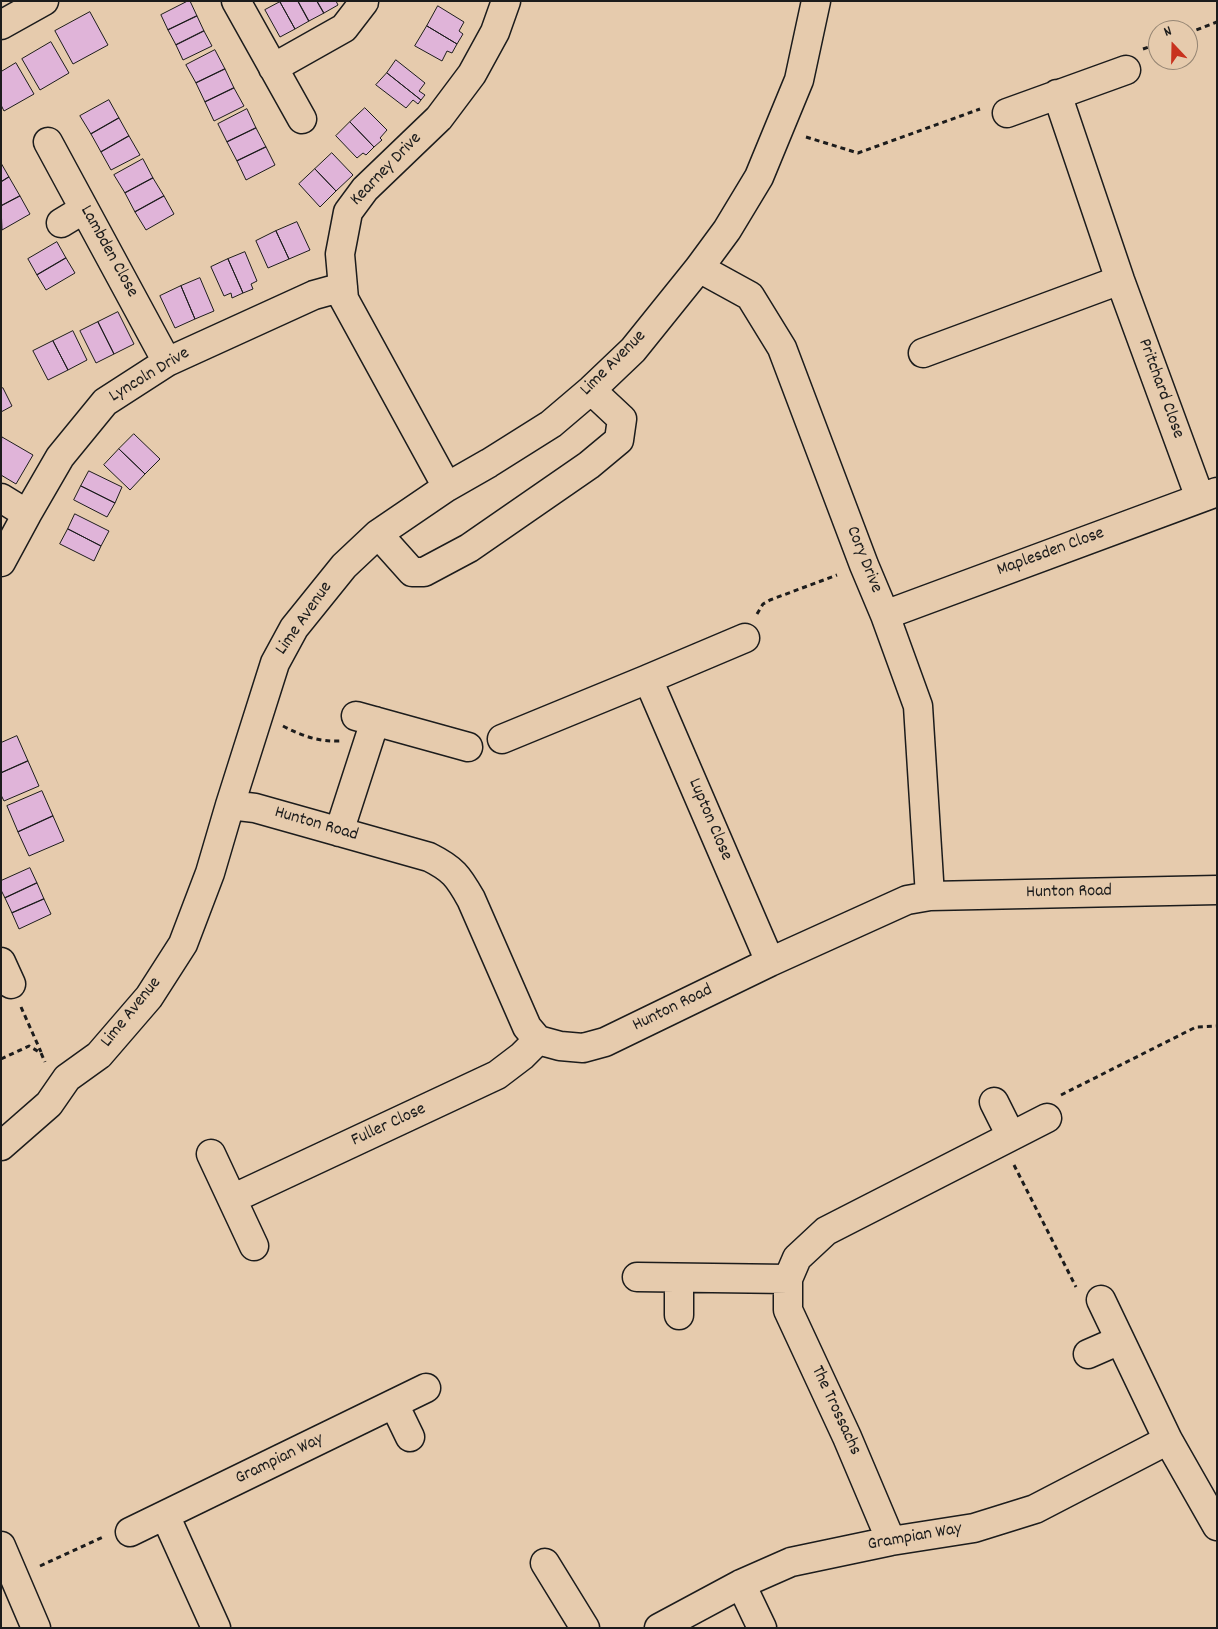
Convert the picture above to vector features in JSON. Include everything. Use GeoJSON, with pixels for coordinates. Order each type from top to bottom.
{"type":"FeatureCollection","features":[{"type":"Feature","properties":{"kind":"street"},"geometry":{"type":"LineString","coordinates":[[1,25],[44,1]]}},
{"type":"Feature","properties":{"kind":"street"},"geometry":{"type":"LineString","coordinates":[[236,1],[302,119]]}},
{"type":"Feature","properties":{"kind":"street","name":"Kearney Drive"},"geometry":{"type":"LineString","coordinates":[[447,487],[344,299],[340,254],[348,212],[365,189],[439,118],[466,82],[495,32],[506,1]]}},
{"type":"Feature","properties":{"kind":"street","name":"Lime Avenue"},"geometry":{"type":"LineString","coordinates":[[1,1146],[49,1104],[67,1078],[99,1055],[149,997],[183,944],[210,873],[275,663],[294,628],[344,566],[378,534],[447,487],[551,424],[591,390],[633,350],[727,230],[759,176],[799,80],[816,1]]}},
{"type":"Feature","properties":{"kind":"street"},"geometry":{"type":"LineString","coordinates":[[273,68],[344,28],[364,2]]}},
{"type":"Feature","properties":{"kind":"street"},"geometry":{"type":"LineString","coordinates":[[1007,113],[1126,70]]}},
{"type":"Feature","properties":{"kind":"street","name":"Pritchard Close"},"geometry":{"type":"LineString","coordinates":[[1056,94],[1120,280],[1208,495]]}},
{"type":"Feature","properties":{"kind":"street","name":"Lambden Close"},"geometry":{"type":"LineString","coordinates":[[48,142],[167,362]]}},
{"type":"Feature","properties":{"kind":"street"},"geometry":{"type":"LineString","coordinates":[[60,223],[84,210]]}},
{"type":"Feature","properties":{"kind":"street","name":"Cory Drive"},"geometry":{"type":"LineString","coordinates":[[699,268],[750,296],[782,348],[885,615],[918,706],[930,896]]}},
{"type":"Feature","properties":{"kind":"street"},"geometry":{"type":"LineString","coordinates":[[923,353],[1120,280]]}},
{"type":"Feature","properties":{"kind":"street","name":"Lyncoln Drive"},"geometry":{"type":"LineString","coordinates":[[1,562],[60,457],[105,402],[167,362],[314,295],[343,287]]}},
{"type":"Feature","properties":{"kind":"street"},"geometry":{"type":"LineString","coordinates":[[378,534],[412,572],[424,572],[469,548],[589,465],[619,440],[622,419],[591,390]]}},
{"type":"Feature","properties":{"kind":"street","name":"Maplesden Close"},"geometry":{"type":"LineString","coordinates":[[885,615],[1208,495]]}},
{"type":"Feature","properties":{"kind":"street"},"geometry":{"type":"LineString","coordinates":[[1,498],[27,514]]}},
{"type":"Feature","properties":{"kind":"street"},"geometry":{"type":"LineString","coordinates":[[502,739],[745,638]]}},
{"type":"Feature","properties":{"kind":"street","name":"Lupton Close"},"geometry":{"type":"LineString","coordinates":[[648,679],[770,962]]}},
{"type":"Feature","properties":{"kind":"street"},"geometry":{"type":"LineString","coordinates":[[339,832],[365,719],[468,747]]}},
{"type":"Feature","properties":{"kind":"street","name":"Hunton Road"},"geometry":{"type":"LineString","coordinates":[[230,805],[255,808],[429,857],[449,867],[461,881],[471,899],[527,1027],[538,1040],[560,1046],[584,1048],[605,1042],[770,962],[907,900],[930,896],[1217,890]]}},
{"type":"Feature","properties":{"kind":"street","name":"Fuller Close"},"geometry":{"type":"LineString","coordinates":[[232,1199],[497,1075],[522,1056],[538,1040]]}},
{"type":"Feature","properties":{"kind":"street"},"geometry":{"type":"LineString","coordinates":[[994,1102],[1006,1138]]}},
{"type":"Feature","properties":{"kind":"street","name":"The Trossachs"},"geometry":{"type":"LineString","coordinates":[[891,1541],[847,1437],[788,1310],[788,1279],[797,1258],[826,1231],[1047,1118]]}},
{"type":"Feature","properties":{"kind":"street"},"geometry":{"type":"LineString","coordinates":[[211,1154],[254,1246]]}},
{"type":"Feature","properties":{"kind":"street"},"geometry":{"type":"LineString","coordinates":[[637,1277],[788,1279]]}},
{"type":"Feature","properties":{"kind":"street"},"geometry":{"type":"LineString","coordinates":[[678,1315],[679,1278]]}},
{"type":"Feature","properties":{"kind":"street"},"geometry":{"type":"LineString","coordinates":[[1101,1300],[1168,1440],[1217,1526]]}},
{"type":"Feature","properties":{"kind":"street"},"geometry":{"type":"LineString","coordinates":[[1088,1354],[1120,1340]]}},
{"type":"Feature","properties":{"kind":"street","name":"Grampian Way"},"geometry":{"type":"LineString","coordinates":[[130,1532],[426,1388]]}},
{"type":"Feature","properties":{"kind":"street"},"geometry":{"type":"LineString","coordinates":[[394,1404],[410,1437]]}},
{"type":"Feature","properties":{"kind":"street","name":"Grampian Way"},"geometry":{"type":"LineString","coordinates":[[659,1628],[741,1584],[790,1562],[891,1541],[974,1528],[1035,1509],[1168,1440]]}},
{"type":"Feature","properties":{"kind":"street"},"geometry":{"type":"LineString","coordinates":[[165,1515],[216,1628]]}},
{"type":"Feature","properties":{"kind":"street"},"geometry":{"type":"LineString","coordinates":[[1,1546],[36,1628]]}},
{"type":"Feature","properties":{"kind":"street"},"geometry":{"type":"LineString","coordinates":[[545,1563],[585,1628]]}},
{"type":"Feature","properties":{"kind":"street"},"geometry":{"type":"LineString","coordinates":[[741,1584],[762,1628]]}},
{"type":"Feature","properties":{"kind":"path"},"geometry":{"type":"LineString","coordinates":[[1198,29],[1217,22]]}},
{"type":"Feature","properties":{"kind":"path"},"geometry":{"type":"LineString","coordinates":[[6,973],[48,1071]]}},
{"type":"Feature","properties":{"kind":"path"},"geometry":{"type":"LineString","coordinates":[[1047,1118],[1054,1098],[1196,1027],[1217,1026]]}},
{"type":"Feature","properties":{"kind":"path"},"geometry":{"type":"LineString","coordinates":[[1,1059],[29,1046],[41,1053]]}},
{"type":"Feature","properties":{"kind":"path"},"geometry":{"type":"LineString","coordinates":[[1006,1138],[1085,1304],[1101,1300]]}},
{"type":"Feature","properties":{"kind":"path"},"geometry":{"type":"LineString","coordinates":[[15,1578],[122,1528],[130,1532]]}},
{"type":"Feature","properties":{"kind":"building"},"geometry":{"type":"Polygon","coordinates":[[[190,1],[197,16],[168,30],[161,15],[190,1]]]}},
{"type":"Feature","properties":{"kind":"building"},"geometry":{"type":"Polygon","coordinates":[[[298,1],[309,21],[295,29],[280,2],[298,1]]]}},
{"type":"Feature","properties":{"kind":"building"},"geometry":{"type":"Polygon","coordinates":[[[298,1],[317,1],[324,13],[309,21],[298,1]]]}},
{"type":"Feature","properties":{"kind":"building"},"geometry":{"type":"Polygon","coordinates":[[[317,1],[336,1],[338,5],[324,13],[317,1]]]}},
{"type":"Feature","properties":{"kind":"building"},"geometry":{"type":"Polygon","coordinates":[[[280,2],[295,29],[280,37],[265,10],[280,2]]]}},
{"type":"Feature","properties":{"kind":"building"},"geometry":{"type":"Polygon","coordinates":[[[438,6],[464,22],[459,31],[463,34],[457,44],[427,26],[438,6]]]}},
{"type":"Feature","properties":{"kind":"building"},"geometry":{"type":"Polygon","coordinates":[[[90,12],[108,45],[73,64],[55,31],[90,12]]]}},
{"type":"Feature","properties":{"kind":"building"},"geometry":{"type":"Polygon","coordinates":[[[197,16],[204,31],[176,45],[168,30],[197,16]]]}},
{"type":"Feature","properties":{"kind":"building"},"geometry":{"type":"Polygon","coordinates":[[[427,26],[457,44],[452,53],[447,51],[442,61],[415,46],[427,26]]]}},
{"type":"Feature","properties":{"kind":"building"},"geometry":{"type":"Polygon","coordinates":[[[204,31],[212,46],[183,60],[176,45],[204,31]]]}},
{"type":"Feature","properties":{"kind":"building"},"geometry":{"type":"Polygon","coordinates":[[[51,42],[69,73],[40,90],[22,59],[51,42]]]}},
{"type":"Feature","properties":{"kind":"building"},"geometry":{"type":"Polygon","coordinates":[[[215,50],[225,69],[196,83],[186,65],[215,50]]]}},
{"type":"Feature","properties":{"kind":"building"},"geometry":{"type":"Polygon","coordinates":[[[396,60],[425,83],[419,91],[425,95],[421,100],[387,73],[396,60]]]}},
{"type":"Feature","properties":{"kind":"building"},"geometry":{"type":"Polygon","coordinates":[[[16,63],[34,94],[4,111],[1,105],[1,72],[16,63]]]}},
{"type":"Feature","properties":{"kind":"building"},"geometry":{"type":"Polygon","coordinates":[[[225,69],[234,88],[205,102],[196,83],[225,69]]]}},
{"type":"Feature","properties":{"kind":"building"},"geometry":{"type":"Polygon","coordinates":[[[387,73],[421,100],[418,104],[413,100],[406,108],[376,85],[387,73]]]}},
{"type":"Feature","properties":{"kind":"building"},"geometry":{"type":"Polygon","coordinates":[[[234,88],[244,106],[214,121],[205,102],[234,88]]]}},
{"type":"Feature","properties":{"kind":"building"},"geometry":{"type":"Polygon","coordinates":[[[109,100],[119,118],[91,134],[80,116],[109,100]]]}},
{"type":"Feature","properties":{"kind":"building"},"geometry":{"type":"Polygon","coordinates":[[[365,108],[387,130],[380,138],[382,140],[374,147],[350,122],[365,108]]]}},
{"type":"Feature","properties":{"kind":"building"},"geometry":{"type":"Polygon","coordinates":[[[247,109],[256,128],[227,142],[218,124],[247,109]]]}},
{"type":"Feature","properties":{"kind":"building"},"geometry":{"type":"Polygon","coordinates":[[[119,118],[129,136],[101,152],[91,134],[119,118]]]}},
{"type":"Feature","properties":{"kind":"building"},"geometry":{"type":"Polygon","coordinates":[[[350,122],[374,147],[366,155],[363,153],[357,158],[336,136],[350,122]]]}},
{"type":"Feature","properties":{"kind":"building"},"geometry":{"type":"Polygon","coordinates":[[[256,128],[266,147],[237,161],[227,142],[256,128]]]}},
{"type":"Feature","properties":{"kind":"building"},"geometry":{"type":"Polygon","coordinates":[[[129,136],[140,155],[111,170],[101,152],[129,136]]]}},
{"type":"Feature","properties":{"kind":"building"},"geometry":{"type":"Polygon","coordinates":[[[266,147],[275,165],[246,180],[237,161],[266,147]]]}},
{"type":"Feature","properties":{"kind":"building"},"geometry":{"type":"Polygon","coordinates":[[[332,153],[353,175],[336,191],[315,169],[332,153]]]}},
{"type":"Feature","properties":{"kind":"building"},"geometry":{"type":"Polygon","coordinates":[[[143,159],[153,178],[125,193],[114,175],[143,159]]]}},
{"type":"Feature","properties":{"kind":"building"},"geometry":{"type":"Polygon","coordinates":[[[1,163],[9,177],[1,182],[1,163]]]}},
{"type":"Feature","properties":{"kind":"building"},"geometry":{"type":"Polygon","coordinates":[[[315,169],[336,191],[320,207],[299,184],[315,169]]]}},
{"type":"Feature","properties":{"kind":"building"},"geometry":{"type":"Polygon","coordinates":[[[9,177],[20,196],[1,206],[1,182],[9,177]]]}},
{"type":"Feature","properties":{"kind":"building"},"geometry":{"type":"Polygon","coordinates":[[[153,178],[164,196],[135,212],[125,193],[153,178]]]}},
{"type":"Feature","properties":{"kind":"building"},"geometry":{"type":"Polygon","coordinates":[[[20,196],[30,214],[2,230],[1,206],[20,196]]]}},
{"type":"Feature","properties":{"kind":"building"},"geometry":{"type":"Polygon","coordinates":[[[164,196],[174,214],[146,230],[135,212],[164,196]]]}},
{"type":"Feature","properties":{"kind":"building"},"geometry":{"type":"Polygon","coordinates":[[[297,222],[310,250],[289,259],[276,231],[297,222]]]}},
{"type":"Feature","properties":{"kind":"building"},"geometry":{"type":"Polygon","coordinates":[[[276,231],[289,259],[268,268],[256,241],[276,231]]]}},
{"type":"Feature","properties":{"kind":"building"},"geometry":{"type":"Polygon","coordinates":[[[57,242],[66,258],[37,275],[28,259],[57,242]]]}},
{"type":"Feature","properties":{"kind":"building"},"geometry":{"type":"Polygon","coordinates":[[[245,252],[257,281],[251,284],[253,289],[243,293],[228,259],[245,252]]]}},
{"type":"Feature","properties":{"kind":"building"},"geometry":{"type":"Polygon","coordinates":[[[66,258],[75,273],[46,290],[37,275],[66,258]]]}},
{"type":"Feature","properties":{"kind":"building"},"geometry":{"type":"Polygon","coordinates":[[[228,259],[243,293],[232,298],[231,293],[224,296],[211,267],[228,259]]]}},
{"type":"Feature","properties":{"kind":"building"},"geometry":{"type":"Polygon","coordinates":[[[200,278],[214,311],[195,319],[181,286],[200,278]]]}},
{"type":"Feature","properties":{"kind":"building"},"geometry":{"type":"Polygon","coordinates":[[[181,286],[195,319],[175,328],[160,296],[181,286]]]}},
{"type":"Feature","properties":{"kind":"building"},"geometry":{"type":"Polygon","coordinates":[[[118,312],[134,344],[114,354],[98,322],[118,312]]]}},
{"type":"Feature","properties":{"kind":"building"},"geometry":{"type":"Polygon","coordinates":[[[98,322],[114,354],[96,363],[80,331],[98,322]]]}},
{"type":"Feature","properties":{"kind":"building"},"geometry":{"type":"Polygon","coordinates":[[[73,331],[87,360],[68,370],[53,341],[73,331]]]}},
{"type":"Feature","properties":{"kind":"building"},"geometry":{"type":"Polygon","coordinates":[[[53,341],[68,370],[48,380],[33,351],[53,341]]]}},
{"type":"Feature","properties":{"kind":"building"},"geometry":{"type":"Polygon","coordinates":[[[3,388],[12,406],[1,412],[1,389],[3,388]]]}},
{"type":"Feature","properties":{"kind":"building"},"geometry":{"type":"Polygon","coordinates":[[[134,434],[160,459],[145,474],[119,449],[134,434]]]}},
{"type":"Feature","properties":{"kind":"building"},"geometry":{"type":"Polygon","coordinates":[[[2,437],[33,455],[16,484],[1,475],[2,437]]]}},
{"type":"Feature","properties":{"kind":"building"},"geometry":{"type":"Polygon","coordinates":[[[119,449],[145,474],[130,490],[104,465],[119,449]]]}},
{"type":"Feature","properties":{"kind":"building"},"geometry":{"type":"Polygon","coordinates":[[[89,471],[122,487],[115,503],[81,486],[89,471]]]}},
{"type":"Feature","properties":{"kind":"building"},"geometry":{"type":"Polygon","coordinates":[[[81,486],[115,503],[107,517],[74,500],[81,486]]]}},
{"type":"Feature","properties":{"kind":"building"},"geometry":{"type":"Polygon","coordinates":[[[75,514],[109,531],[101,546],[68,529],[75,514]]]}},
{"type":"Feature","properties":{"kind":"building"},"geometry":{"type":"Polygon","coordinates":[[[68,529],[101,546],[94,561],[60,544],[68,529]]]}},
{"type":"Feature","properties":{"kind":"building"},"geometry":{"type":"Polygon","coordinates":[[[17,736],[28,761],[1,773],[1,743],[17,736]]]}},
{"type":"Feature","properties":{"kind":"building"},"geometry":{"type":"Polygon","coordinates":[[[28,761],[39,786],[4,801],[1,795],[1,773],[28,761]]]}},
{"type":"Feature","properties":{"kind":"building"},"geometry":{"type":"Polygon","coordinates":[[[42,791],[53,816],[18,832],[7,806],[42,791]]]}},
{"type":"Feature","properties":{"kind":"building"},"geometry":{"type":"Polygon","coordinates":[[[53,816],[64,841],[29,856],[18,832],[53,816]]]}},
{"type":"Feature","properties":{"kind":"building"},"geometry":{"type":"Polygon","coordinates":[[[30,868],[37,883],[5,898],[1,890],[1,881],[30,868]]]}},
{"type":"Feature","properties":{"kind":"building"},"geometry":{"type":"Polygon","coordinates":[[[37,883],[44,899],[12,913],[5,898],[37,883]]]}},
{"type":"Feature","properties":{"kind":"building"},"geometry":{"type":"Polygon","coordinates":[[[44,899],[51,914],[19,929],[12,913],[44,899]]]}}]}
